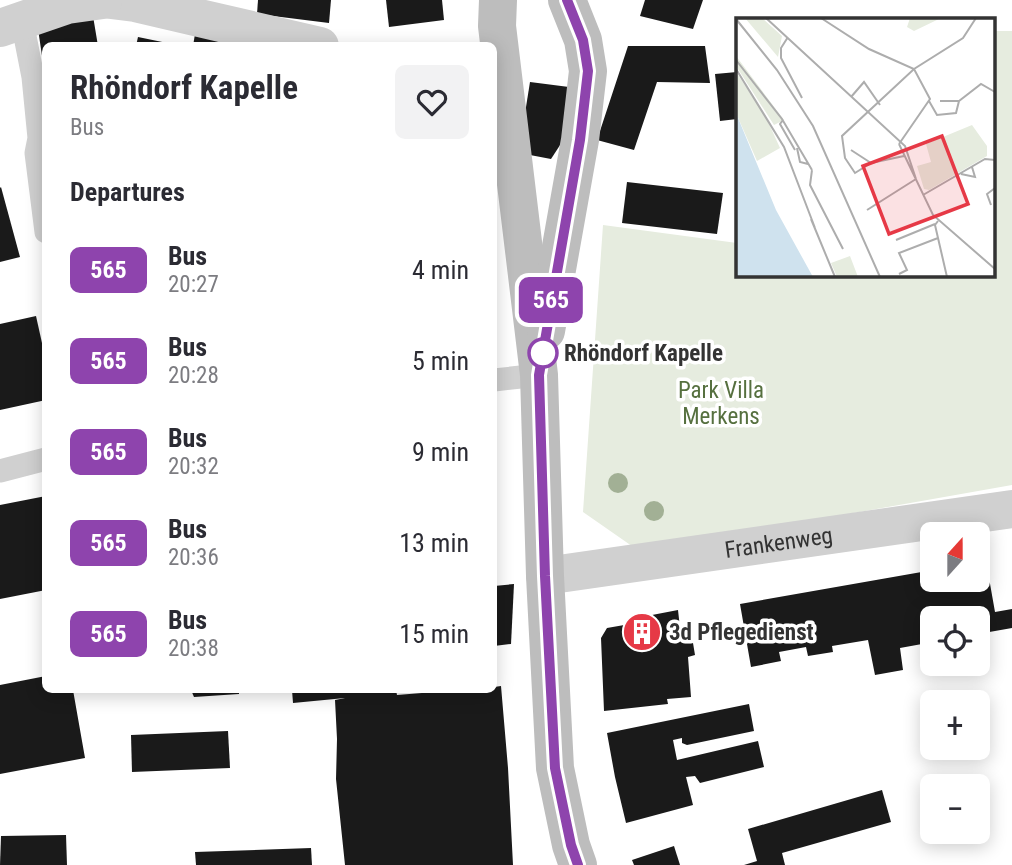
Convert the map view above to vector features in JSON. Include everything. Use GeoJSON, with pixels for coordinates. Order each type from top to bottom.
{"type":"FeatureCollection","features":[{"type":"Feature","properties":{"kind":"main road"},"geometry":{"type":"LineString","coordinates":[[539,375],[580,140],[588,71],[583,40],[566,2]]}},
{"type":"Feature","properties":{"kind":"main road"},"geometry":{"type":"LineString","coordinates":[[501,29],[539,375],[545,576],[555,768],[571,845],[578,865]]}},
{"type":"Feature","properties":{"kind":"street"},"geometry":{"type":"LineString","coordinates":[[11,25],[67,5],[103,0]]}},
{"type":"Feature","properties":{"kind":"street"},"geometry":{"type":"LineString","coordinates":[[111,0],[135,3],[303,42]]}},
{"type":"Feature","properties":{"kind":"street","name":"Frankenweg"},"geometry":{"type":"LineString","coordinates":[[545,576],[1012,509]]}},
{"type":"Feature","properties":{"kind":"lane"},"geometry":{"type":"LineString","coordinates":[[11,25],[37,113],[39,138],[36,153],[42,200]]}},
{"type":"Feature","properties":{"kind":"lane"},"geometry":{"type":"LineString","coordinates":[[497,380],[539,375]]}},
{"type":"Feature","properties":{"kind":"lane"},"geometry":{"type":"LineString","coordinates":[[0,471],[42,460]]}},
{"type":"Feature","properties":{"kind":"green space","name":"Park Villa Merkens"},"geometry":{"type":"Polygon","coordinates":[[[995,31],[1012,31],[1012,485],[639,551],[583,512],[603,225],[736,243],[736,276],[995,276],[995,31]]]}},
{"type":"Feature","properties":{"kind":"building"},"geometry":{"type":"Polygon","coordinates":[[[258,0],[331,0],[329,23],[257,14],[258,0]]]}},
{"type":"Feature","properties":{"kind":"building"},"geometry":{"type":"Polygon","coordinates":[[[386,0],[442,0],[444,20],[389,27],[386,0]]]}},
{"type":"Feature","properties":{"kind":"building"},"geometry":{"type":"Polygon","coordinates":[[[645,0],[703,0],[693,29],[640,16],[645,0]]]}},
{"type":"Feature","properties":{"kind":"building"},"geometry":{"type":"Polygon","coordinates":[[[93,16],[97,42],[42,42],[42,56],[38,29],[93,16]]]}},
{"type":"Feature","properties":{"kind":"building"},"geometry":{"type":"Polygon","coordinates":[[[195,34],[220,42],[194,42],[195,34]]]}},
{"type":"Feature","properties":{"kind":"building"},"geometry":{"type":"Polygon","coordinates":[[[138,37],[162,42],[137,42],[138,37]]]}},
{"type":"Feature","properties":{"kind":"building"},"geometry":{"type":"Polygon","coordinates":[[[628,46],[705,46],[710,83],[657,82],[634,150],[597,140],[628,46]]]}},
{"type":"Feature","properties":{"kind":"building"},"geometry":{"type":"Polygon","coordinates":[[[736,72],[736,119],[720,121],[715,74],[736,72]]]}},
{"type":"Feature","properties":{"kind":"building"},"geometry":{"type":"Polygon","coordinates":[[[530,82],[569,87],[564,139],[551,159],[530,155],[522,132],[530,82]]]}},
{"type":"Feature","properties":{"kind":"building"},"geometry":{"type":"Polygon","coordinates":[[[627,182],[723,193],[717,234],[622,223],[627,182]]]}},
{"type":"Feature","properties":{"kind":"building"},"geometry":{"type":"Polygon","coordinates":[[[0,188],[20,257],[0,262],[0,188]]]}},
{"type":"Feature","properties":{"kind":"building"},"geometry":{"type":"Polygon","coordinates":[[[36,316],[42,343],[42,401],[0,410],[0,324],[36,316]]]}},
{"type":"Feature","properties":{"kind":"building"},"geometry":{"type":"Polygon","coordinates":[[[42,497],[42,591],[0,599],[0,505],[42,497]]]}},
{"type":"Feature","properties":{"kind":"building"},"geometry":{"type":"Polygon","coordinates":[[[920,572],[920,592],[990,592],[990,584],[995,612],[1012,609],[1012,628],[990,632],[990,606],[920,606],[920,644],[900,648],[903,670],[875,675],[868,640],[832,646],[833,652],[808,656],[806,647],[779,652],[781,661],[751,667],[740,604],[920,572]]]}},
{"type":"Feature","properties":{"kind":"building"},"geometry":{"type":"Polygon","coordinates":[[[514,584],[511,644],[497,646],[497,586],[514,584]]]}},
{"type":"Feature","properties":{"kind":"building"},"geometry":{"type":"Polygon","coordinates":[[[678,610],[681,637],[692,637],[695,655],[688,657],[691,697],[667,699],[668,704],[604,711],[601,638],[607,628],[653,620],[652,615],[678,610]]]}},
{"type":"Feature","properties":{"kind":"building"},"geometry":{"type":"Polygon","coordinates":[[[42,677],[42,693],[74,693],[85,758],[0,774],[0,685],[42,677]]]}},
{"type":"Feature","properties":{"kind":"building"},"geometry":{"type":"Polygon","coordinates":[[[501,686],[513,865],[345,865],[336,779],[335,700],[345,698],[293,703],[292,693],[497,693],[497,687],[501,686]]]}},
{"type":"Feature","properties":{"kind":"building"},"geometry":{"type":"Polygon","coordinates":[[[192,693],[239,693],[239,694],[194,697],[192,693]]]}},
{"type":"Feature","properties":{"kind":"building"},"geometry":{"type":"Polygon","coordinates":[[[749,704],[754,731],[687,745],[682,743],[682,738],[673,740],[677,760],[758,741],[764,767],[700,783],[695,776],[686,777],[693,805],[626,823],[607,733],[749,704]]]}},
{"type":"Feature","properties":{"kind":"building"},"geometry":{"type":"Polygon","coordinates":[[[228,731],[230,768],[132,772],[131,735],[228,731]]]}},
{"type":"Feature","properties":{"kind":"building"},"geometry":{"type":"Polygon","coordinates":[[[882,790],[891,822],[782,853],[785,865],[744,865],[757,861],[748,829],[882,790]]]}},
{"type":"Feature","properties":{"kind":"building"},"geometry":{"type":"Polygon","coordinates":[[[66,835],[67,865],[0,865],[1,836],[66,835]]]}},
{"type":"Feature","properties":{"kind":"building"},"geometry":{"type":"Polygon","coordinates":[[[674,846],[680,865],[634,865],[632,860],[674,846]]]}},
{"type":"Feature","properties":{"kind":"building"},"geometry":{"type":"Polygon","coordinates":[[[311,848],[312,865],[196,865],[195,852],[311,848]]]}},
{"type":"Feature","properties":{"kind":"bus line","name":"565"},"geometry":{"type":"LineString","coordinates":[[567,0],[583,40],[588,71],[580,140],[539,375],[545,576],[555,768],[571,845],[578,865]]}},
{"type":"Feature","properties":{"kind":"place","name":"Rhöndorf Kapelle"},"geometry":{"type":"Point","coordinates":[543,353]}},
{"type":"Feature","properties":{"kind":"place","name":"3d Pflegedienst"},"geometry":{"type":"Point","coordinates":[642,632]}}]}
